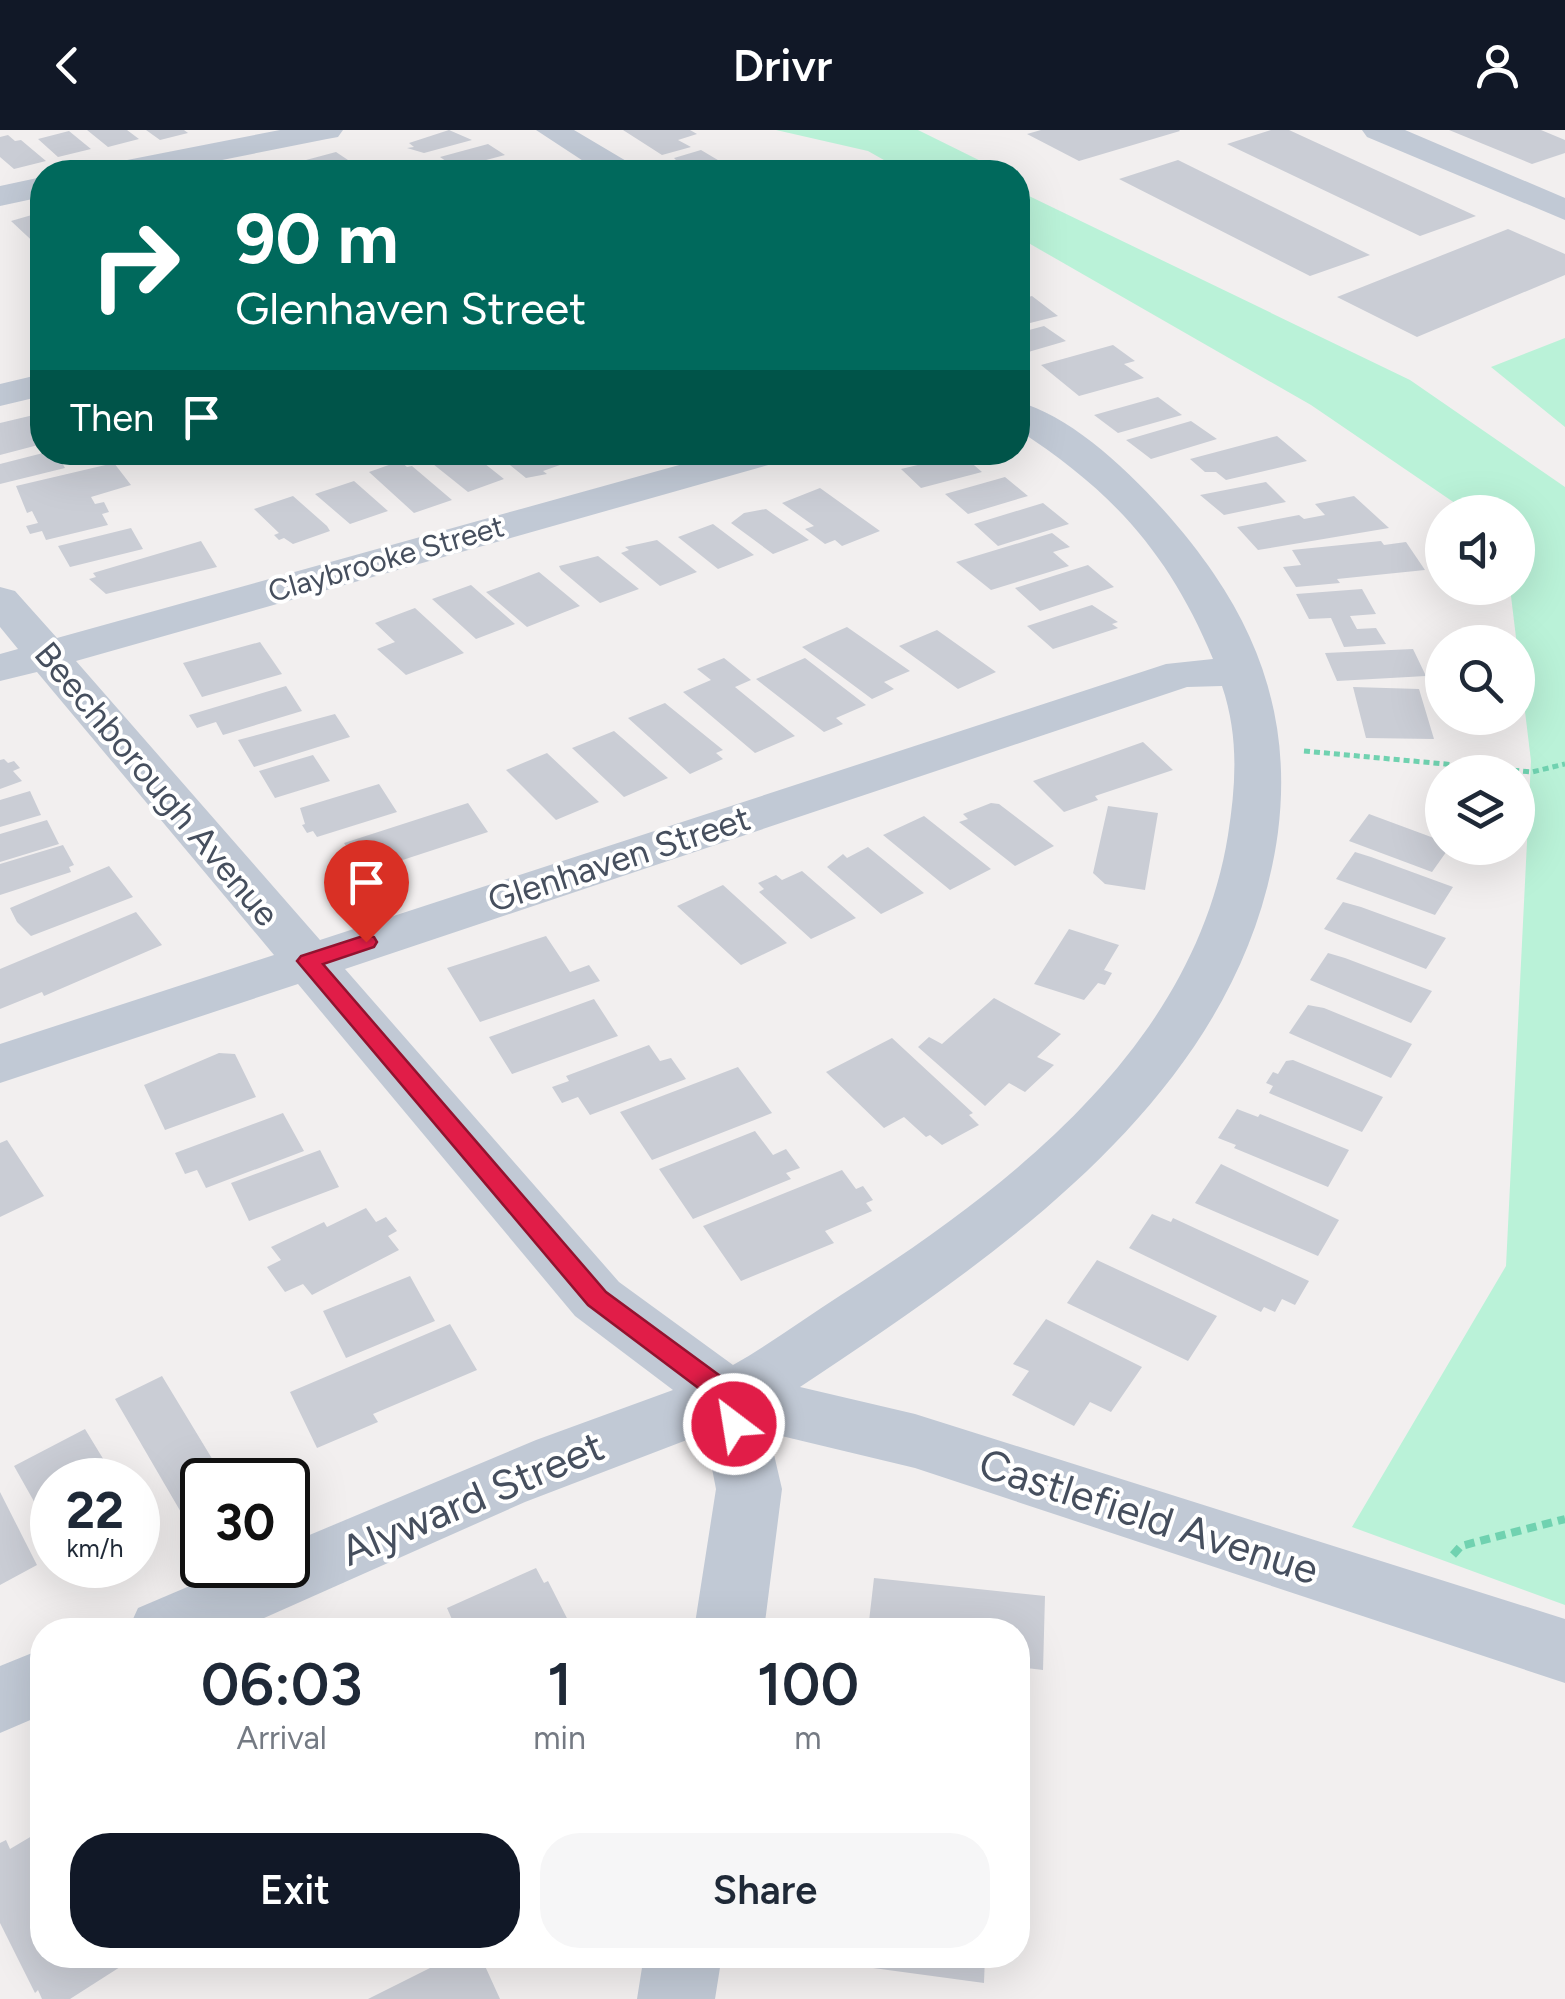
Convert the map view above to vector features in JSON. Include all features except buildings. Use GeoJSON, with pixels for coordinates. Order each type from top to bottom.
{"type":"FeatureCollection","features":[{"type":"Feature","properties":{"kind":"street"},"geometry":{"type":"LineString","coordinates":[[176,160],[327,130]]}},
{"type":"Feature","properties":{"kind":"street"},"geometry":{"type":"LineString","coordinates":[[552,130],[602,160]]}},
{"type":"Feature","properties":{"kind":"street"},"geometry":{"type":"LineString","coordinates":[[1378,130],[1565,210]]}},
{"type":"Feature","properties":{"kind":"street"},"geometry":{"type":"LineString","coordinates":[[0,196],[30,190]]}},
{"type":"Feature","properties":{"kind":"street"},"geometry":{"type":"LineString","coordinates":[[0,395],[30,388]]}},
{"type":"Feature","properties":{"kind":"street"},"geometry":{"type":"LineString","coordinates":[[1030,421],[1094,464],[1158,524],[1210,596],[1240,672],[1262,748]]}},
{"type":"Feature","properties":{"kind":"street","name":"Claybrooke Street"},"geometry":{"type":"LineString","coordinates":[[24,662],[726,465]]}},
{"type":"Feature","properties":{"kind":"street","name":"Beechborough Avenue"},"geometry":{"type":"LineString","coordinates":[[0,600],[24,662],[308,961],[597,1298],[729,1396]]}},
{"type":"Feature","properties":{"kind":"street","name":"Glenhaven Street"},"geometry":{"type":"LineString","coordinates":[[0,1064],[1182,674],[1240,672]]}},
{"type":"Feature","properties":{"kind":"street","name":"Alyward Street"},"geometry":{"type":"LineString","coordinates":[[191,1618],[617,1436],[729,1396],[888,1296],[985,1227],[1055,1168],[1140,1082],[1208,976],[1232,921],[1248,870],[1262,748]]}},
{"type":"Feature","properties":{"kind":"street"},"geometry":{"type":"LineString","coordinates":[[729,1396],[749,1489],[731,1618]]}},
{"type":"Feature","properties":{"kind":"street","name":"Castlefield Avenue"},"geometry":{"type":"LineString","coordinates":[[729,1396],[915,1440],[1565,1651]]}},
{"type":"Feature","properties":{"kind":"street"},"geometry":{"type":"LineString","coordinates":[[0,1700],[30,1687]]}},
{"type":"Feature","properties":{"kind":"street"},"geometry":{"type":"LineString","coordinates":[[676,1999],[680,1968]]}},
{"type":"Feature","properties":{"kind":"path"},"geometry":{"type":"LineString","coordinates":[[1262,748],[1532,772],[1565,764]]}},
{"type":"Feature","properties":{"kind":"path"},"geometry":{"type":"LineString","coordinates":[[1450,1566],[1461,1546],[1565,1519]]}},
{"type":"Feature","properties":{"kind":"green space"},"geometry":{"type":"Polygon","coordinates":[[[776,130],[918,130],[979,160],[884,160],[868,151],[776,130]]]}},
{"type":"Feature","properties":{"kind":"green space"},"geometry":{"type":"Polygon","coordinates":[[[1030,196],[1410,380],[1565,487],[1565,1605],[1352,1527],[1506,1266],[1526,865],[1535,865],[1535,755],[1530,755],[1528,735],[1535,735],[1535,625],[1514,625],[1512,605],[1535,605],[1535,495],[1443,495],[1311,405],[1030,244],[1030,196]]]}},
{"type":"Feature","properties":{"kind":"green space"},"geometry":{"type":"Polygon","coordinates":[[[1565,338],[1565,427],[1491,367],[1565,338]]]}},
{"type":"Feature","properties":{"kind":"route"},"geometry":{"type":"LineString","coordinates":[[366,942],[308,961],[597,1298],[648,1340],[729,1396],[734,1424]]}}]}
